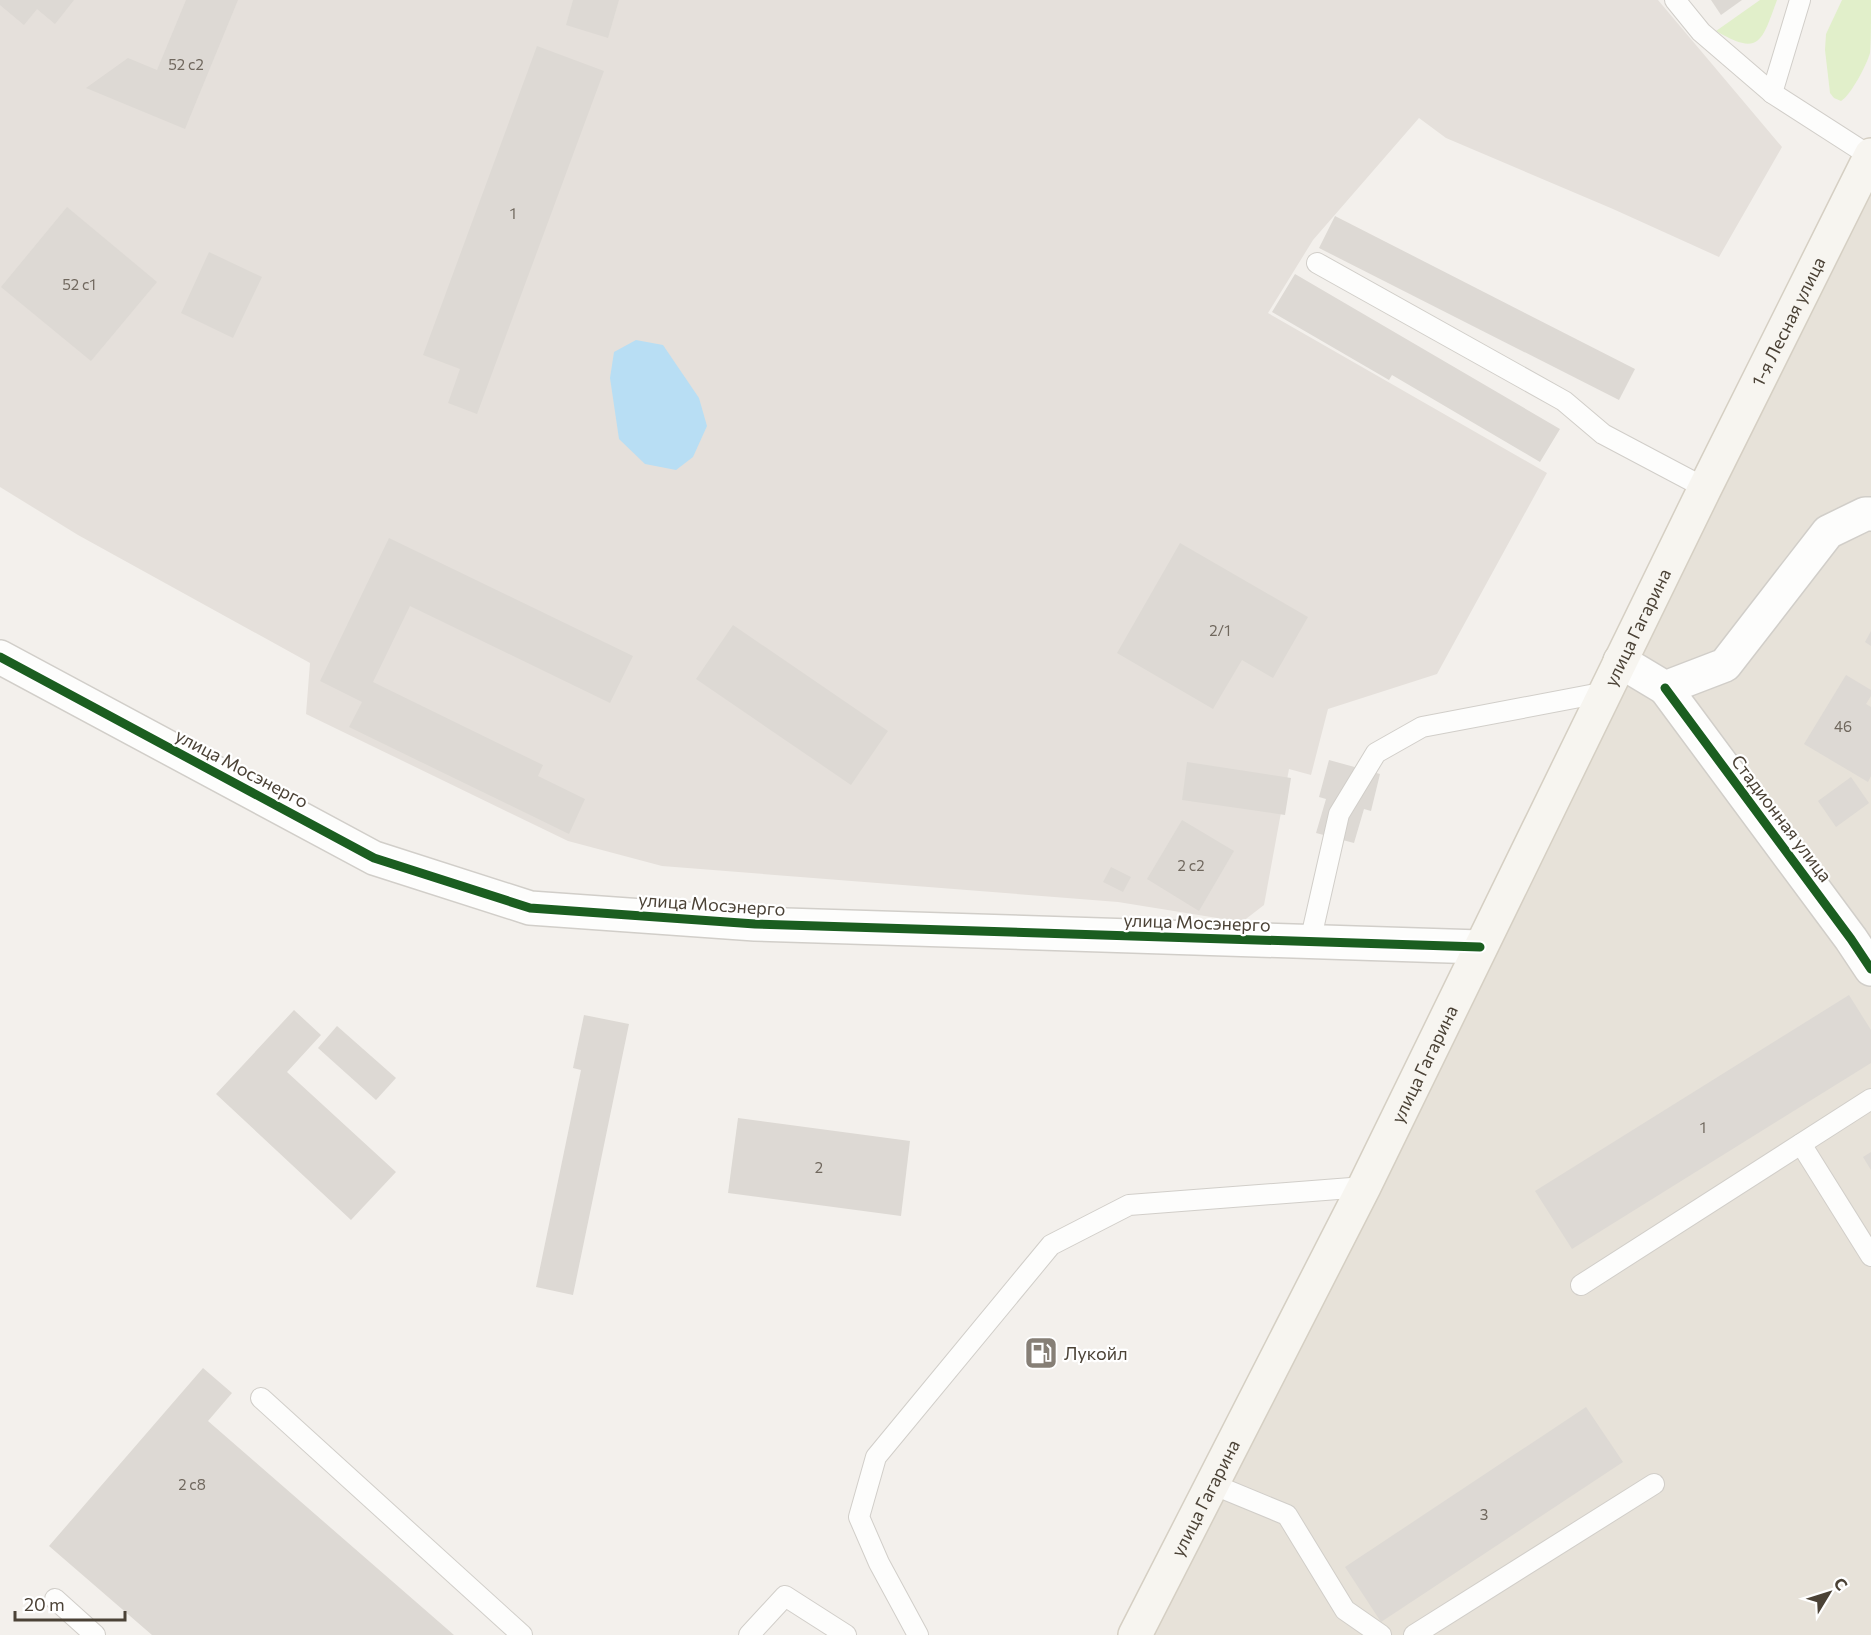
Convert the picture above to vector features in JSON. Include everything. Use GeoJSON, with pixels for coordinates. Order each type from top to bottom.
{"type":"FeatureCollection","features":[{"type":"Feature","properties":{"kind":"main road","name":"1-я Лесная улица"},"geometry":{"type":"LineString","coordinates":[[1705,488],[1871,155]]}},
{"type":"Feature","properties":{"kind":"main road","name":"улица Гагарина"},"geometry":{"type":"LineString","coordinates":[[1135,1635],[1364,1187],[1705,488]]}},
{"type":"Feature","properties":{"kind":"street"},"geometry":{"type":"LineString","coordinates":[[1620,661],[1665,688],[1725,665],[1828,532],[1865,514],[1871,514]]}},
{"type":"Feature","properties":{"kind":"street","name":"улица Мосэнерго"},"geometry":{"type":"LineString","coordinates":[[0,657],[374,858],[530,908],[755,924],[1480,947]]}},
{"type":"Feature","properties":{"kind":"street","name":"Стадионная улица"},"geometry":{"type":"LineString","coordinates":[[1665,688],[1871,969]]}},
{"type":"Feature","properties":{"kind":"lane"},"geometry":{"type":"LineString","coordinates":[[1675,0],[1701,32],[1772,93],[1871,155]]}},
{"type":"Feature","properties":{"kind":"lane"},"geometry":{"type":"LineString","coordinates":[[1772,93],[1800,0]]}},
{"type":"Feature","properties":{"kind":"lane"},"geometry":{"type":"LineString","coordinates":[[1317,263],[1564,401],[1603,434],[1705,488]]}},
{"type":"Feature","properties":{"kind":"lane"},"geometry":{"type":"LineString","coordinates":[[1310,942],[1339,814],[1376,753],[1422,726],[1606,692]]}},
{"type":"Feature","properties":{"kind":"lane"},"geometry":{"type":"LineString","coordinates":[[1581,1285],[1871,1099]]}},
{"type":"Feature","properties":{"kind":"lane"},"geometry":{"type":"LineString","coordinates":[[1801,1144],[1871,1256]]}},
{"type":"Feature","properties":{"kind":"lane"},"geometry":{"type":"LineString","coordinates":[[918,1635],[879,1563],[859,1517],[876,1457],[1051,1245],[1129,1205],[1364,1187]]}},
{"type":"Feature","properties":{"kind":"lane"},"geometry":{"type":"LineString","coordinates":[[261,1398],[522,1635]]}},
{"type":"Feature","properties":{"kind":"lane"},"geometry":{"type":"LineString","coordinates":[[1212,1484],[1287,1515],[1345,1610],[1382,1635]]}},
{"type":"Feature","properties":{"kind":"lane"},"geometry":{"type":"LineString","coordinates":[[1414,1635],[1654,1484]]}},
{"type":"Feature","properties":{"kind":"lane"},"geometry":{"type":"LineString","coordinates":[[749,1635],[785,1596],[846,1635]]}},
{"type":"Feature","properties":{"kind":"lane"},"geometry":{"type":"LineString","coordinates":[[55,1599],[95,1635]]}},
{"type":"Feature","properties":{"kind":"shaded area"},"geometry":{"type":"Polygon","coordinates":[[[0,0],[1658,0],[1782,147],[1719,257],[1446,138],[1419,118],[1313,240],[1268,313],[1547,473],[1437,674],[1328,709],[1311,775],[1289,769],[1264,905],[1242,922],[1118,902],[662,866],[568,841],[306,714],[310,663],[78,535],[0,487],[0,0]]]}},
{"type":"Feature","properties":{"kind":"shaded area"},"geometry":{"type":"Polygon","coordinates":[[[1871,176],[1871,1635],[1154,1635],[1848,225],[1871,176]]]}},
{"type":"Feature","properties":{"kind":"green space"},"geometry":{"type":"Polygon","coordinates":[[[1760,0],[1777,0],[1763,35],[1757,41],[1742,43],[1716,31],[1760,0]]]}},
{"type":"Feature","properties":{"kind":"green space"},"geometry":{"type":"Polygon","coordinates":[[[1842,0],[1871,0],[1871,27],[1868,58],[1854,86],[1841,101],[1830,93],[1825,50],[1826,34],[1842,0]]]}},
{"type":"Feature","properties":{"kind":"water"},"geometry":{"type":"Polygon","coordinates":[[[636,340],[663,345],[699,398],[707,426],[693,457],[676,470],[645,464],[619,439],[610,378],[614,352],[636,340]]]}},
{"type":"Feature","properties":{"kind":"building"},"geometry":{"type":"Polygon","coordinates":[[[0,0],[74,0],[55,24],[37,9],[24,25],[0,5],[0,0]]]}},
{"type":"Feature","properties":{"kind":"building"},"geometry":{"type":"Polygon","coordinates":[[[186,0],[238,0],[185,129],[86,88],[128,58],[157,70],[186,0]]]}},
{"type":"Feature","properties":{"kind":"building"},"geometry":{"type":"Polygon","coordinates":[[[573,0],[619,0],[608,38],[566,25],[573,0]]]}},
{"type":"Feature","properties":{"kind":"building"},"geometry":{"type":"Polygon","coordinates":[[[1711,0],[1742,0],[1721,15],[1711,0]]]}},
{"type":"Feature","properties":{"kind":"building"},"geometry":{"type":"Polygon","coordinates":[[[537,46],[604,71],[477,414],[448,403],[460,369],[423,355],[537,46]]]}},
{"type":"Feature","properties":{"kind":"building"},"geometry":{"type":"Polygon","coordinates":[[[67,207],[157,282],[91,361],[1,287],[67,207]]]}},
{"type":"Feature","properties":{"kind":"building"},"geometry":{"type":"Polygon","coordinates":[[[1335,216],[1635,369],[1619,400],[1319,248],[1335,216]]]}},
{"type":"Feature","properties":{"kind":"building"},"geometry":{"type":"Polygon","coordinates":[[[209,252],[262,277],[233,338],[181,313],[209,252]]]}},
{"type":"Feature","properties":{"kind":"building"},"geometry":{"type":"Polygon","coordinates":[[[1295,274],[1560,429],[1540,462],[1392,375],[1389,380],[1272,312],[1295,274]]]}},
{"type":"Feature","properties":{"kind":"building"},"geometry":{"type":"Polygon","coordinates":[[[389,538],[633,656],[610,703],[410,606],[373,682],[543,765],[538,776],[585,799],[569,834],[349,727],[362,702],[320,681],[389,538]]]}},
{"type":"Feature","properties":{"kind":"building"},"geometry":{"type":"Polygon","coordinates":[[[1180,543],[1308,617],[1273,678],[1242,660],[1213,709],[1117,653],[1180,543]]]}},
{"type":"Feature","properties":{"kind":"building"},"geometry":{"type":"Polygon","coordinates":[[[733,625],[888,731],[851,785],[696,679],[733,625]]]}},
{"type":"Feature","properties":{"kind":"building"},"geometry":{"type":"Polygon","coordinates":[[[1871,631],[1871,646],[1865,642],[1871,631]]]}},
{"type":"Feature","properties":{"kind":"building"},"geometry":{"type":"Polygon","coordinates":[[[1846,675],[1871,690],[1871,696],[1866,704],[1871,707],[1871,776],[1868,782],[1804,744],[1846,675]]]}},
{"type":"Feature","properties":{"kind":"building"},"geometry":{"type":"Polygon","coordinates":[[[1329,760],[1380,774],[1371,811],[1364,809],[1354,843],[1316,833],[1326,799],[1319,797],[1329,760]]]}},
{"type":"Feature","properties":{"kind":"building"},"geometry":{"type":"Polygon","coordinates":[[[1187,762],[1291,778],[1285,815],[1182,800],[1187,762]]]}},
{"type":"Feature","properties":{"kind":"building"},"geometry":{"type":"Polygon","coordinates":[[[1851,777],[1869,803],[1836,827],[1818,801],[1851,777]]]}},
{"type":"Feature","properties":{"kind":"building"},"geometry":{"type":"Polygon","coordinates":[[[1182,820],[1234,851],[1199,911],[1147,879],[1182,820]]]}},
{"type":"Feature","properties":{"kind":"building"},"geometry":{"type":"Polygon","coordinates":[[[1111,867],[1131,877],[1123,892],[1103,882],[1111,867]]]}},
{"type":"Feature","properties":{"kind":"building"},"geometry":{"type":"Polygon","coordinates":[[[1849,995],[1871,1030],[1871,1063],[1572,1249],[1535,1191],[1849,995]]]}},
{"type":"Feature","properties":{"kind":"building"},"geometry":{"type":"Polygon","coordinates":[[[294,1010],[321,1035],[287,1072],[396,1172],[351,1220],[216,1094],[294,1010]]]}},
{"type":"Feature","properties":{"kind":"building"},"geometry":{"type":"Polygon","coordinates":[[[584,1015],[629,1024],[573,1295],[536,1287],[581,1070],[573,1068],[584,1015]]]}},
{"type":"Feature","properties":{"kind":"building"},"geometry":{"type":"Polygon","coordinates":[[[337,1026],[396,1078],[376,1100],[318,1048],[337,1026]]]}},
{"type":"Feature","properties":{"kind":"building"},"geometry":{"type":"Polygon","coordinates":[[[738,1118],[910,1141],[901,1216],[728,1193],[738,1118]]]}},
{"type":"Feature","properties":{"kind":"building"},"geometry":{"type":"Polygon","coordinates":[[[1871,1152],[1871,1170],[1863,1157],[1871,1152]]]}},
{"type":"Feature","properties":{"kind":"building"},"geometry":{"type":"Polygon","coordinates":[[[203,1368],[232,1393],[208,1421],[454,1635],[152,1635],[49,1546],[203,1368]]]}},
{"type":"Feature","properties":{"kind":"building"},"geometry":{"type":"Polygon","coordinates":[[[1586,1407],[1623,1462],[1381,1622],[1345,1567],[1586,1407]]]}},
{"type":"Feature","properties":{"kind":"cycle path"},"geometry":{"type":"LineString","coordinates":[[0,657],[374,858],[530,908],[755,924],[1480,947]]}},
{"type":"Feature","properties":{"kind":"cycle path"},"geometry":{"type":"LineString","coordinates":[[1665,688],[1871,969]]}},
{"type":"Feature","properties":{"kind":"place","name":"Лукойл"},"geometry":{"type":"Point","coordinates":[1041,1353]}}]}
